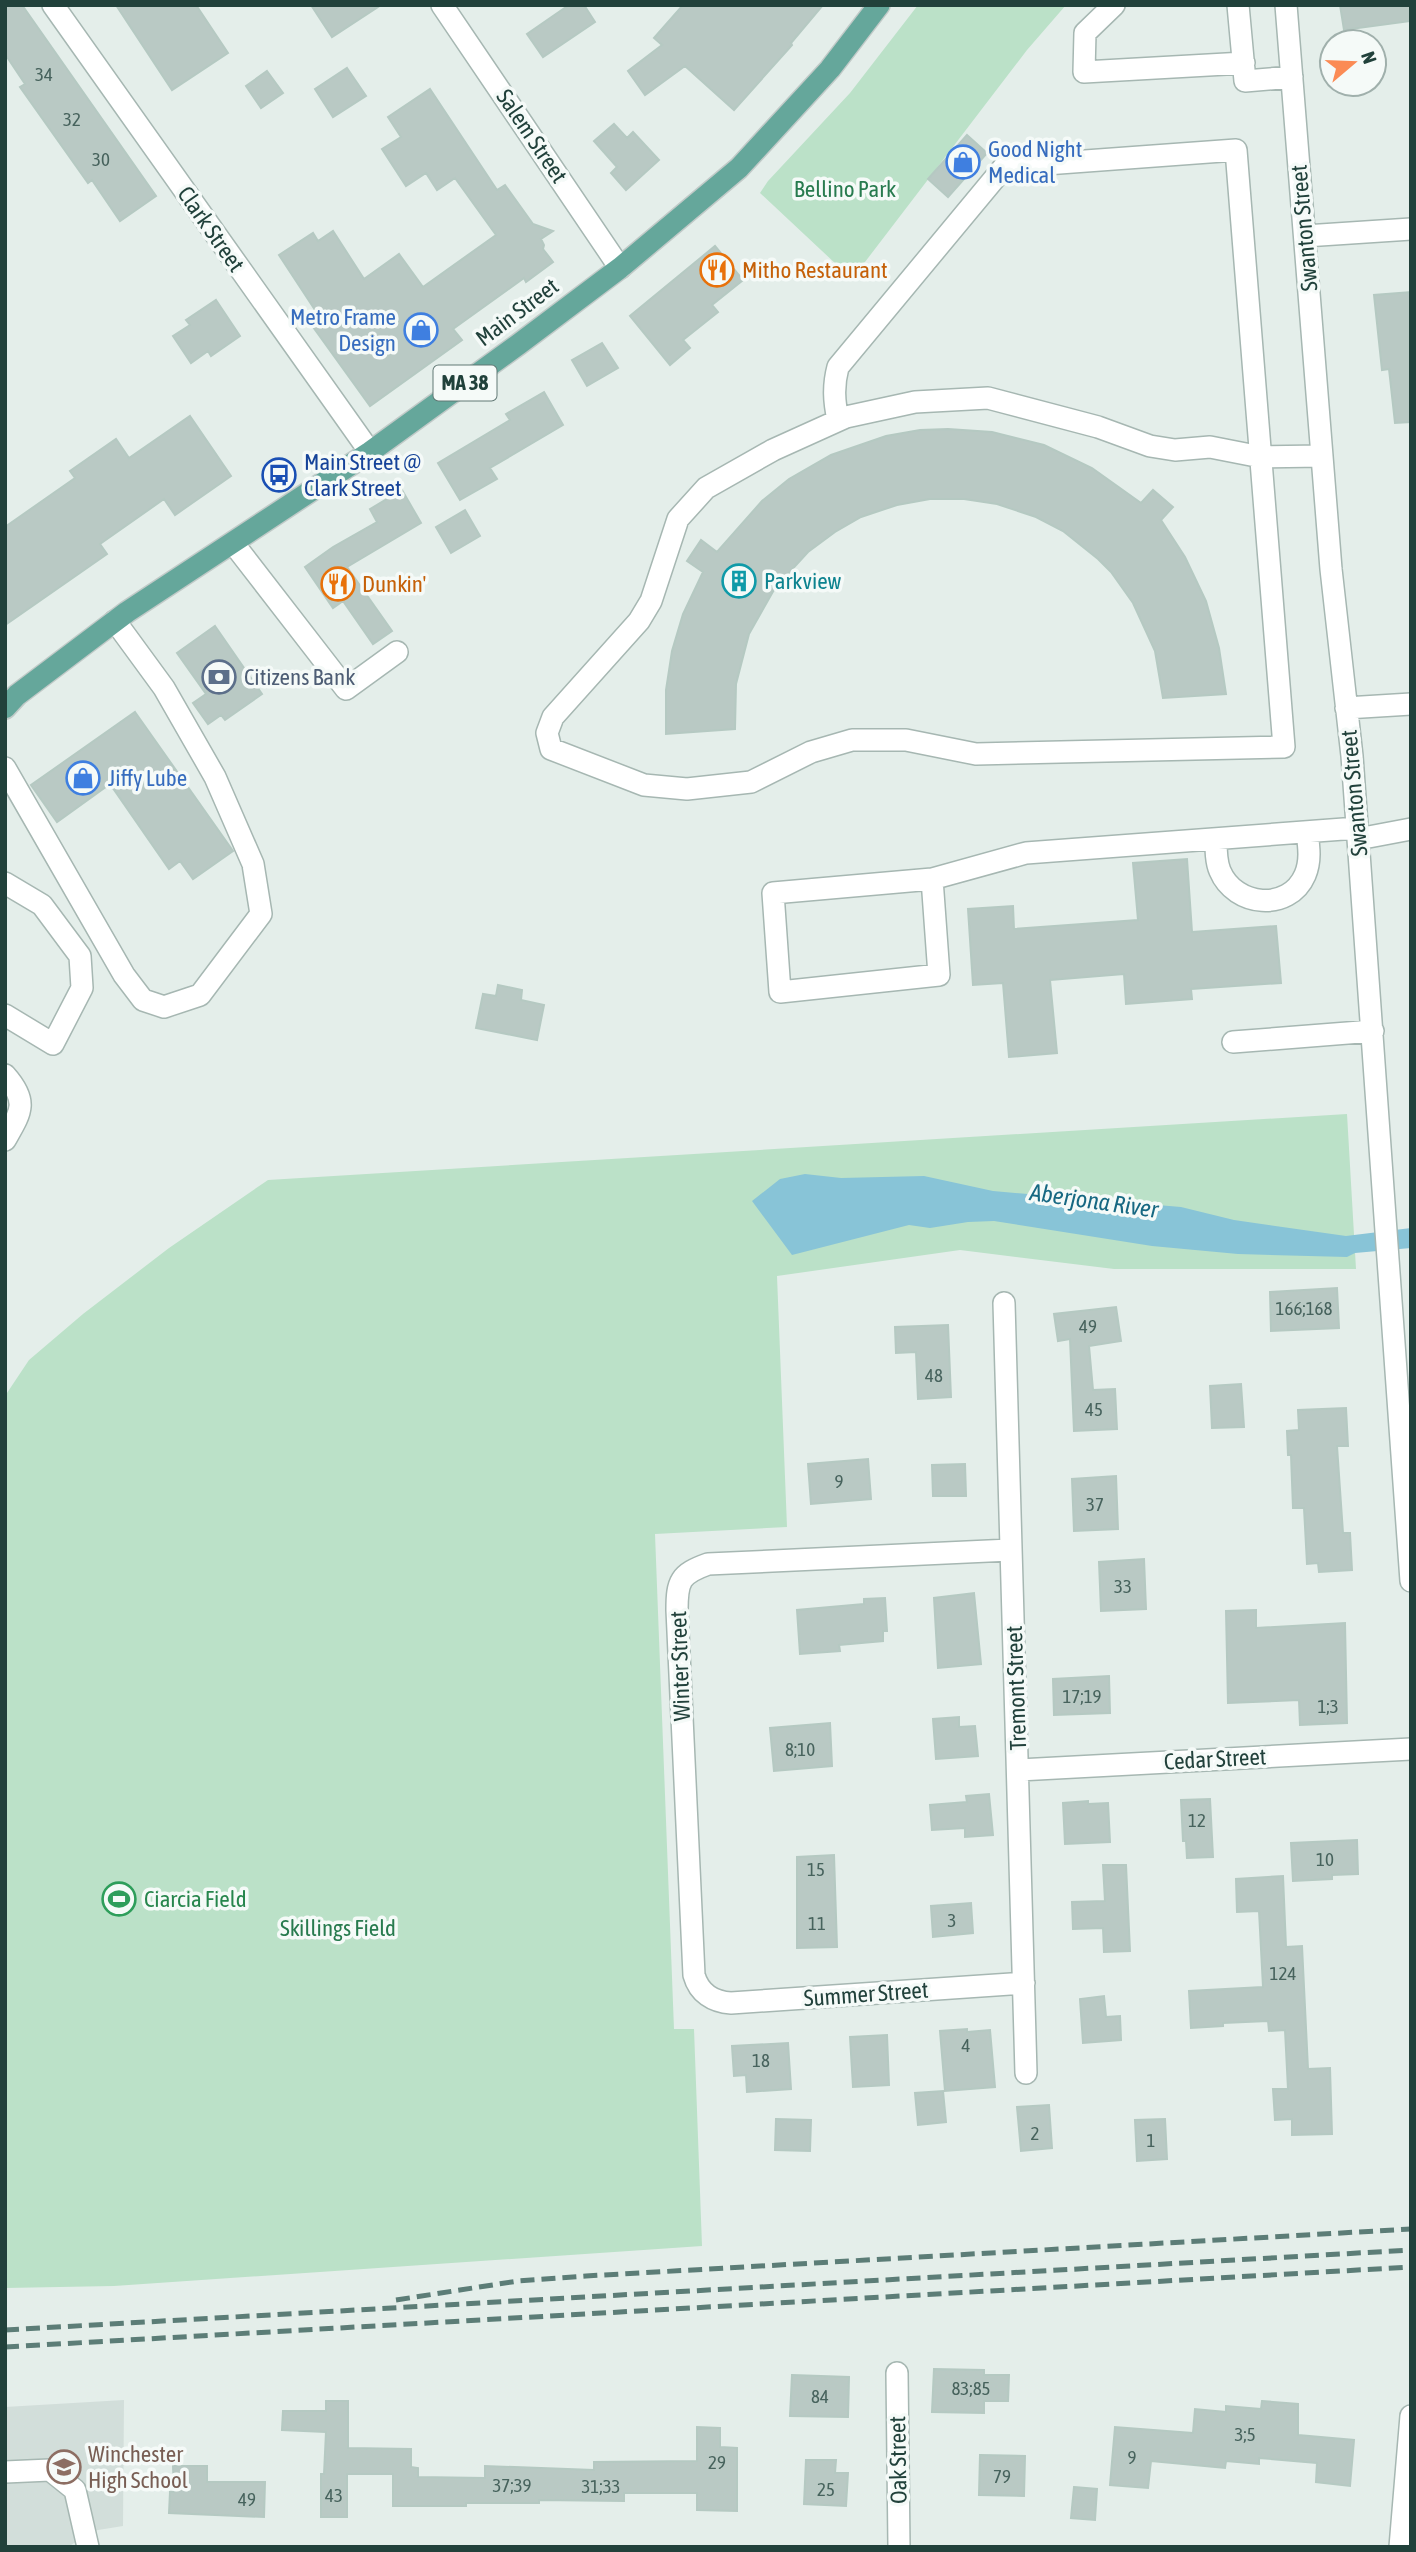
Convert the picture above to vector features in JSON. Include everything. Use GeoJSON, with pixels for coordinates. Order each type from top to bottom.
{"type":"FeatureCollection","features":[{"type":"Feature","properties":{"kind":"main road","name":"Main Street"},"geometry":{"type":"LineString","coordinates":[[5,707],[115,621],[370,452],[620,268],[739,168],[830,69],[879,5]]}},
{"type":"Feature","properties":{"kind":"street","name":"Clark Street"},"geometry":{"type":"LineString","coordinates":[[53,5],[370,452]]}},
{"type":"Feature","properties":{"kind":"street","name":"Salem Street"},"geometry":{"type":"LineString","coordinates":[[442,5],[620,268]]}},
{"type":"Feature","properties":{"kind":"street"},"geometry":{"type":"LineString","coordinates":[[1114,5],[1085,33],[1084,72],[1244,63]]}},
{"type":"Feature","properties":{"kind":"street"},"geometry":{"type":"LineString","coordinates":[[1238,5],[1245,81],[1292,77]]}},
{"type":"Feature","properties":{"kind":"street","name":"Swanton Street"},"geometry":{"type":"LineString","coordinates":[[1286,5],[1331,569],[1358,833],[1407,1491],[1411,1581]]}},
{"type":"Feature","properties":{"kind":"street"},"geometry":{"type":"LineString","coordinates":[[838,420],[834,400],[838,367],[1004,167],[1236,150],[1261,457],[1284,747],[976,754],[906,740],[852,740],[811,752],[751,782],[687,789],[645,785],[551,749],[547,733],[553,717],[639,621],[651,601],[678,519],[706,488],[773,450],[838,420],[915,402],[988,398],[1098,427],[1150,446],[1175,450],[1210,447],[1261,457],[1322,456]]}},
{"type":"Feature","properties":{"kind":"street"},"geometry":{"type":"LineString","coordinates":[[1305,236],[1411,229]]}},
{"type":"Feature","properties":{"kind":"street"},"geometry":{"type":"LineString","coordinates":[[233,543],[346,689],[397,652]]}},
{"type":"Feature","properties":{"kind":"street"},"geometry":{"type":"LineString","coordinates":[[5,768],[124,975],[143,1000],[164,1007],[200,995],[261,914],[253,864],[215,777],[164,688],[115,621]]}},
{"type":"Feature","properties":{"kind":"street"},"geometry":{"type":"LineString","coordinates":[[1346,708],[1411,704]]}},
{"type":"Feature","properties":{"kind":"street"},"geometry":{"type":"LineString","coordinates":[[932,879],[939,975],[780,992],[773,893],[932,879],[1027,853],[1307,832],[1358,833],[1411,829]]}},
{"type":"Feature","properties":{"kind":"street"},"geometry":{"type":"LineString","coordinates":[[1216,839],[1219,869],[1226,883],[1238,894],[1252,900],[1267,901],[1289,893],[1304,877],[1309,862],[1307,832]]}},
{"type":"Feature","properties":{"kind":"street"},"geometry":{"type":"LineString","coordinates":[[5,883],[42,905],[65,935],[80,956],[82,988],[53,1044],[5,1015]]}},
{"type":"Feature","properties":{"kind":"street"},"geometry":{"type":"LineString","coordinates":[[1233,1042],[1373,1031]]}},
{"type":"Feature","properties":{"kind":"street"},"geometry":{"type":"LineString","coordinates":[[5,1075],[17,1088],[21,1100],[19,1115],[5,1140]]}},
{"type":"Feature","properties":{"kind":"street","name":"Tremont Street"},"geometry":{"type":"LineString","coordinates":[[1004,1303],[1026,2073]]}},
{"type":"Feature","properties":{"kind":"street","name":"Winter Street"},"geometry":{"type":"LineString","coordinates":[[710,1997],[699,1987],[694,1975],[677,1609],[678,1588],[682,1579],[692,1570],[718,1563],[1010,1550]]}},
{"type":"Feature","properties":{"kind":"street","name":"Cedar Street"},"geometry":{"type":"LineString","coordinates":[[1019,1770],[1411,1749]]}},
{"type":"Feature","properties":{"kind":"street","name":"Summer Street"},"geometry":{"type":"LineString","coordinates":[[710,1997],[731,2003],[1024,1983]]}},
{"type":"Feature","properties":{"kind":"street","name":"Oak Street"},"geometry":{"type":"LineString","coordinates":[[897,2373],[899,2547]]}},
{"type":"Feature","properties":{"kind":"street"},"geometry":{"type":"LineString","coordinates":[[1400,2547],[1411,2416]]}},
{"type":"Feature","properties":{"kind":"street"},"geometry":{"type":"LineString","coordinates":[[5,2472],[50,2470],[75,2490],[88,2547]]}},
{"type":"Feature","properties":{"kind":"shaded area","name":"Winchester High School"},"geometry":{"type":"Polygon","coordinates":[[[124,2400],[123,2526],[92,2531],[68,2547],[5,2547],[5,2407],[124,2400]]]}},
{"type":"Feature","properties":{"kind":"green space","name":"Bellino Park"},"geometry":{"type":"Polygon","coordinates":[[[918,5],[1066,5],[1027,50],[852,279],[760,193],[850,93],[918,5]]]}},
{"type":"Feature","properties":{"kind":"green space","name":"Skillings Field"},"geometry":{"type":"Polygon","coordinates":[[[1347,1114],[1356,1269],[1114,1269],[960,1250],[777,1276],[787,1527],[655,1534],[674,2029],[694,2029],[702,2246],[114,2286],[5,2288],[5,1396],[29,1360],[83,1314],[169,1248],[268,1180],[1347,1114]]]}},
{"type":"Feature","properties":{"kind":"water","name":"Aberjona River"},"geometry":{"type":"Polygon","coordinates":[[[805,1174],[841,1178],[924,1176],[993,1191],[1181,1207],[1234,1220],[1346,1236],[1411,1228],[1411,1248],[1355,1253],[1347,1257],[1238,1254],[1152,1246],[994,1221],[930,1228],[909,1225],[792,1255],[752,1201],[780,1179],[805,1174]]]}},
{"type":"Feature","properties":{"kind":"building"},"geometry":{"type":"Polygon","coordinates":[[[5,5],[22,5],[156,196],[120,221],[92,180],[88,183],[20,87],[25,84],[5,54],[5,5]]]}},
{"type":"Feature","properties":{"kind":"building"},"geometry":{"type":"Polygon","coordinates":[[[116,5],[196,5],[228,53],[172,90],[116,5]]]}},
{"type":"Feature","properties":{"kind":"building"},"geometry":{"type":"Polygon","coordinates":[[[311,5],[381,5],[332,37],[311,5]]]}},
{"type":"Feature","properties":{"kind":"building"},"geometry":{"type":"Polygon","coordinates":[[[569,5],[584,5],[595,22],[543,57],[527,34],[569,5]]]}},
{"type":"Feature","properties":{"kind":"building"},"geometry":{"type":"Polygon","coordinates":[[[683,5],[823,5],[792,45],[734,110],[685,66],[645,95],[628,71],[662,45],[654,38],[683,5]]]}},
{"type":"Feature","properties":{"kind":"building"},"geometry":{"type":"Polygon","coordinates":[[[1340,5],[1411,5],[1411,21],[1344,28],[1340,5]]]}},
{"type":"Feature","properties":{"kind":"building"},"geometry":{"type":"Polygon","coordinates":[[[347,68],[366,96],[333,117],[315,89],[347,68]]]}},
{"type":"Feature","properties":{"kind":"building"},"geometry":{"type":"Polygon","coordinates":[[[267,71],[283,93],[261,108],[246,86],[267,71]]]}},
{"type":"Feature","properties":{"kind":"building"},"geometry":{"type":"Polygon","coordinates":[[[430,89],[497,190],[505,185],[533,224],[553,231],[541,239],[543,249],[553,262],[526,282],[524,278],[453,329],[462,340],[370,406],[308,320],[317,313],[279,255],[313,233],[318,241],[333,231],[364,279],[399,254],[423,287],[496,235],[455,178],[437,190],[426,173],[406,186],[382,149],[401,137],[388,117],[430,89]]]}},
{"type":"Feature","properties":{"kind":"building"},"geometry":{"type":"Polygon","coordinates":[[[614,124],[627,138],[633,132],[659,160],[626,190],[611,173],[617,167],[594,141],[614,124]]]}},
{"type":"Feature","properties":{"kind":"building"},"geometry":{"type":"Polygon","coordinates":[[[967,135],[987,153],[948,197],[928,179],[967,135]]]}},
{"type":"Feature","properties":{"kind":"building"},"geometry":{"type":"Polygon","coordinates":[[[715,246],[743,280],[712,305],[718,312],[683,340],[690,348],[670,365],[630,316],[715,246]]]}},
{"type":"Feature","properties":{"kind":"building"},"geometry":{"type":"Polygon","coordinates":[[[1411,292],[1411,422],[1395,423],[1389,369],[1382,370],[1374,295],[1411,292]]]}},
{"type":"Feature","properties":{"kind":"building"},"geometry":{"type":"Polygon","coordinates":[[[216,300],[240,336],[211,356],[208,351],[191,363],[173,336],[190,325],[186,320],[216,300]]]}},
{"type":"Feature","properties":{"kind":"building"},"geometry":{"type":"Polygon","coordinates":[[[602,343],[618,368],[587,386],[572,360],[602,343]]]}},
{"type":"Feature","properties":{"kind":"building"},"geometry":{"type":"Polygon","coordinates":[[[544,392],[563,425],[490,468],[497,479],[460,500],[438,463],[510,420],[506,414],[544,392]]]}},
{"type":"Feature","properties":{"kind":"building"},"geometry":{"type":"Polygon","coordinates":[[[190,416],[231,476],[175,515],[164,499],[100,544],[107,554],[5,625],[5,527],[75,478],[70,471],[116,439],[129,458],[190,416]]]}},
{"type":"Feature","properties":{"kind":"building","name":"Parkview"},"geometry":{"type":"Polygon","coordinates":[[[920,430],[992,432],[1044,445],[1092,468],[1141,503],[1153,490],[1173,507],[1161,520],[1185,557],[1206,601],[1219,648],[1226,694],[1163,698],[1155,651],[1133,603],[1111,572],[1063,531],[1036,517],[997,504],[964,499],[930,499],[897,505],[861,517],[808,552],[775,588],[749,634],[736,684],[735,729],[666,734],[666,690],[672,651],[683,614],[703,572],[687,561],[701,540],[717,552],[762,501],[789,479],[831,455],[886,436],[920,430]]]}},
{"type":"Feature","properties":{"kind":"building"},"geometry":{"type":"Polygon","coordinates":[[[402,490],[421,523],[347,567],[392,631],[373,644],[343,601],[333,608],[305,567],[333,547],[377,522],[370,509],[402,490]]]}},
{"type":"Feature","properties":{"kind":"building"},"geometry":{"type":"Polygon","coordinates":[[[465,510],[480,536],[451,553],[436,527],[465,510]]]}},
{"type":"Feature","properties":{"kind":"building"},"geometry":{"type":"Polygon","coordinates":[[[215,626],[262,694],[225,720],[221,715],[208,724],[193,703],[206,694],[177,653],[215,626]]]}},
{"type":"Feature","properties":{"kind":"building"},"geometry":{"type":"Polygon","coordinates":[[[135,712],[233,851],[193,879],[180,861],[169,869],[110,784],[57,822],[31,785],[135,712]]]}},
{"type":"Feature","properties":{"kind":"building"},"geometry":{"type":"Polygon","coordinates":[[[1187,859],[1192,932],[1276,926],[1281,983],[1191,989],[1192,999],[1126,1004],[1124,974],[1050,980],[1057,1053],[1009,1057],[1003,983],[973,985],[968,909],[1013,906],[1014,929],[1138,920],[1133,863],[1187,859]]]}},
{"type":"Feature","properties":{"kind":"building"},"geometry":{"type":"Polygon","coordinates":[[[498,985],[522,990],[521,1000],[544,1005],[537,1040],[476,1028],[483,994],[496,996],[498,985]]]}},
{"type":"Feature","properties":{"kind":"building"},"geometry":{"type":"Polygon","coordinates":[[[1337,1288],[1339,1328],[1271,1331],[1270,1292],[1337,1288]]]}},
{"type":"Feature","properties":{"kind":"building"},"geometry":{"type":"Polygon","coordinates":[[[1116,1307],[1121,1341],[1089,1346],[1093,1390],[1115,1389],[1117,1429],[1074,1431],[1070,1339],[1058,1341],[1054,1314],[1116,1307]]]}},
{"type":"Feature","properties":{"kind":"building"},"geometry":{"type":"Polygon","coordinates":[[[948,1325],[951,1397],[918,1399],[916,1352],[896,1353],[895,1327],[948,1325]]]}},
{"type":"Feature","properties":{"kind":"building"},"geometry":{"type":"Polygon","coordinates":[[[1241,1384],[1244,1427],[1212,1428],[1210,1386],[1241,1384]]]}},
{"type":"Feature","properties":{"kind":"building"},"geometry":{"type":"Polygon","coordinates":[[[1346,1408],[1348,1446],[1337,1446],[1343,1533],[1350,1533],[1352,1570],[1319,1572],[1318,1563],[1307,1564],[1304,1508],[1293,1508],[1291,1455],[1288,1455],[1287,1431],[1299,1430],[1298,1410],[1346,1408]]]}},
{"type":"Feature","properties":{"kind":"building"},"geometry":{"type":"Polygon","coordinates":[[[868,1459],[871,1499],[811,1504],[808,1464],[868,1459]]]}},
{"type":"Feature","properties":{"kind":"building"},"geometry":{"type":"Polygon","coordinates":[[[965,1464],[966,1496],[933,1496],[932,1465],[965,1464]]]}},
{"type":"Feature","properties":{"kind":"building"},"geometry":{"type":"Polygon","coordinates":[[[1116,1476],[1118,1529],[1074,1531],[1072,1479],[1116,1476]]]}},
{"type":"Feature","properties":{"kind":"building"},"geometry":{"type":"Polygon","coordinates":[[[1144,1559],[1146,1609],[1101,1611],[1099,1562],[1144,1559]]]}},
{"type":"Feature","properties":{"kind":"building"},"geometry":{"type":"Polygon","coordinates":[[[974,1593],[981,1664],[938,1668],[934,1598],[974,1593]]]}},
{"type":"Feature","properties":{"kind":"building"},"geometry":{"type":"Polygon","coordinates":[[[885,1598],[887,1631],[883,1631],[883,1641],[839,1645],[840,1651],[800,1654],[797,1610],[864,1604],[864,1599],[885,1598]]]}},
{"type":"Feature","properties":{"kind":"building"},"geometry":{"type":"Polygon","coordinates":[[[1256,1610],[1256,1628],[1345,1623],[1347,1723],[1300,1725],[1299,1700],[1228,1703],[1226,1611],[1256,1610]]]}},
{"type":"Feature","properties":{"kind":"building"},"geometry":{"type":"Polygon","coordinates":[[[1109,1676],[1110,1713],[1054,1715],[1053,1679],[1109,1676]]]}},
{"type":"Feature","properties":{"kind":"building"},"geometry":{"type":"Polygon","coordinates":[[[959,1717],[959,1727],[975,1726],[978,1756],[936,1759],[933,1719],[959,1717]]]}},
{"type":"Feature","properties":{"kind":"building"},"geometry":{"type":"Polygon","coordinates":[[[830,1723],[832,1766],[774,1771],[770,1728],[830,1723]]]}},
{"type":"Feature","properties":{"kind":"building"},"geometry":{"type":"Polygon","coordinates":[[[989,1794],[993,1835],[965,1837],[965,1828],[932,1830],[930,1805],[967,1802],[966,1796],[989,1794]]]}},
{"type":"Feature","properties":{"kind":"building"},"geometry":{"type":"Polygon","coordinates":[[[1210,1799],[1213,1857],[1187,1858],[1186,1841],[1183,1841],[1181,1800],[1210,1799]]]}},
{"type":"Feature","properties":{"kind":"building"},"geometry":{"type":"Polygon","coordinates":[[[1088,1801],[1088,1804],[1108,1803],[1110,1842],[1065,1844],[1063,1803],[1088,1801]]]}},
{"type":"Feature","properties":{"kind":"building"},"geometry":{"type":"Polygon","coordinates":[[[1357,1840],[1358,1874],[1332,1875],[1332,1879],[1293,1881],[1291,1843],[1357,1840]]]}},
{"type":"Feature","properties":{"kind":"building"},"geometry":{"type":"Polygon","coordinates":[[[834,1855],[837,1947],[797,1948],[797,1857],[834,1855]]]}},
{"type":"Feature","properties":{"kind":"building"},"geometry":{"type":"Polygon","coordinates":[[[1103,1865],[1126,1865],[1130,1951],[1104,1952],[1103,1928],[1073,1929],[1072,1902],[1105,1901],[1103,1865]]]}},
{"type":"Feature","properties":{"kind":"building"},"geometry":{"type":"Polygon","coordinates":[[[1283,1876],[1286,1947],[1302,1946],[1308,2069],[1330,2068],[1332,2134],[1292,2135],[1292,2119],[1275,2120],[1273,2089],[1288,2089],[1285,2030],[1269,2031],[1268,2021],[1191,2028],[1189,1991],[1263,1987],[1259,1911],[1237,1912],[1236,1879],[1283,1876]]]}},
{"type":"Feature","properties":{"kind":"building"},"geometry":{"type":"Polygon","coordinates":[[[971,1903],[973,1933],[933,1937],[931,1906],[971,1903]]]}},
{"type":"Feature","properties":{"kind":"building"},"geometry":{"type":"Polygon","coordinates":[[[1104,1996],[1106,2017],[1120,2016],[1121,2040],[1083,2043],[1080,1999],[1104,1996]]]}},
{"type":"Feature","properties":{"kind":"building"},"geometry":{"type":"Polygon","coordinates":[[[967,2029],[967,2032],[990,2030],[995,2087],[945,2091],[940,2031],[967,2029]]]}},
{"type":"Feature","properties":{"kind":"building"},"geometry":{"type":"Polygon","coordinates":[[[887,2035],[889,2085],[853,2087],[850,2037],[887,2035]]]}},
{"type":"Feature","properties":{"kind":"building"},"geometry":{"type":"Polygon","coordinates":[[[788,2043],[791,2089],[747,2092],[746,2075],[734,2076],[732,2046],[788,2043]]]}},
{"type":"Feature","properties":{"kind":"building"},"geometry":{"type":"Polygon","coordinates":[[[943,2091],[946,2122],[918,2125],[915,2093],[943,2091]]]}},
{"type":"Feature","properties":{"kind":"building"},"geometry":{"type":"Polygon","coordinates":[[[1049,2105],[1052,2148],[1021,2151],[1017,2107],[1049,2105]]]}},
{"type":"Feature","properties":{"kind":"building"},"geometry":{"type":"Polygon","coordinates":[[[776,2119],[811,2120],[810,2151],[775,2150],[776,2119]]]}},
{"type":"Feature","properties":{"kind":"building"},"geometry":{"type":"Polygon","coordinates":[[[1165,2119],[1167,2159],[1137,2161],[1135,2120],[1165,2119]]]}},
{"type":"Feature","properties":{"kind":"building"},"geometry":{"type":"Polygon","coordinates":[[[934,2369],[984,2370],[984,2375],[1009,2375],[1008,2401],[984,2401],[984,2413],[932,2412],[934,2369]]]}},
{"type":"Feature","properties":{"kind":"building"},"geometry":{"type":"Polygon","coordinates":[[[792,2375],[849,2377],[848,2417],[790,2416],[792,2375]]]}},
{"type":"Feature","properties":{"kind":"building"},"geometry":{"type":"Polygon","coordinates":[[[326,2401],[348,2401],[348,2448],[411,2449],[411,2467],[418,2468],[418,2477],[485,2478],[485,2466],[594,2470],[594,2462],[697,2461],[697,2427],[720,2428],[720,2447],[737,2448],[737,2511],[697,2510],[697,2493],[624,2493],[624,2501],[539,2500],[539,2503],[466,2503],[466,2506],[393,2506],[393,2474],[347,2474],[347,2517],[321,2517],[321,2474],[324,2474],[326,2432],[282,2430],[283,2411],[326,2411],[326,2401]]]}},
{"type":"Feature","properties":{"kind":"building"},"geometry":{"type":"Polygon","coordinates":[[[1262,2401],[1298,2404],[1298,2435],[1354,2440],[1350,2486],[1316,2482],[1317,2463],[1259,2458],[1259,2464],[1226,2461],[1225,2468],[1151,2461],[1148,2488],[1110,2485],[1115,2427],[1193,2433],[1195,2409],[1226,2412],[1226,2406],[1261,2409],[1262,2401]]]}},
{"type":"Feature","properties":{"kind":"building"},"geometry":{"type":"Polygon","coordinates":[[[980,2455],[1025,2456],[1024,2496],[979,2495],[980,2455]]]}},
{"type":"Feature","properties":{"kind":"building"},"geometry":{"type":"Polygon","coordinates":[[[806,2460],[836,2460],[835,2473],[848,2473],[846,2506],[804,2504],[806,2460]]]}},
{"type":"Feature","properties":{"kind":"building"},"geometry":{"type":"Polygon","coordinates":[[[173,2466],[207,2466],[207,2482],[265,2482],[264,2517],[169,2513],[170,2492],[174,2492],[173,2466]]]}},
{"type":"Feature","properties":{"kind":"building"},"geometry":{"type":"Polygon","coordinates":[[[1074,2487],[1097,2489],[1095,2520],[1071,2518],[1074,2487]]]}},
{"type":"Feature","properties":{"kind":"railway"},"geometry":{"type":"LineString","coordinates":[[396,2300],[518,2281],[586,2276],[1411,2229]]}},
{"type":"Feature","properties":{"kind":"railway"},"geometry":{"type":"LineString","coordinates":[[5,2330],[1411,2250]]}},
{"type":"Feature","properties":{"kind":"railway"},"geometry":{"type":"LineString","coordinates":[[5,2347],[1411,2267]]}},
{"type":"Feature","properties":{"kind":"place","name":"Good Night Medical"},"geometry":{"type":"Point","coordinates":[963,162]}},
{"type":"Feature","properties":{"kind":"place","name":"Mitho Restaurant"},"geometry":{"type":"Point","coordinates":[717,270]}},
{"type":"Feature","properties":{"kind":"place","name":"Metro Frame Design"},"geometry":{"type":"Point","coordinates":[421,330]}},
{"type":"Feature","properties":{"kind":"place","name":"Main Street @ Clark Street"},"geometry":{"type":"Point","coordinates":[279,475]}},
{"type":"Feature","properties":{"kind":"place","name":"Parkview"},"geometry":{"type":"Point","coordinates":[739,581]}},
{"type":"Feature","properties":{"kind":"place","name":"Dunkin'"},"geometry":{"type":"Point","coordinates":[338,584]}},
{"type":"Feature","properties":{"kind":"place","name":"Citizens Bank"},"geometry":{"type":"Point","coordinates":[219,677]}},
{"type":"Feature","properties":{"kind":"place","name":"Jiffy Lube"},"geometry":{"type":"Point","coordinates":[83,778]}},
{"type":"Feature","properties":{"kind":"place","name":"Ciarcia Field"},"geometry":{"type":"Point","coordinates":[119,1899]}},
{"type":"Feature","properties":{"kind":"place","name":"Winchester High School"},"geometry":{"type":"Point","coordinates":[64,2467]}}]}
